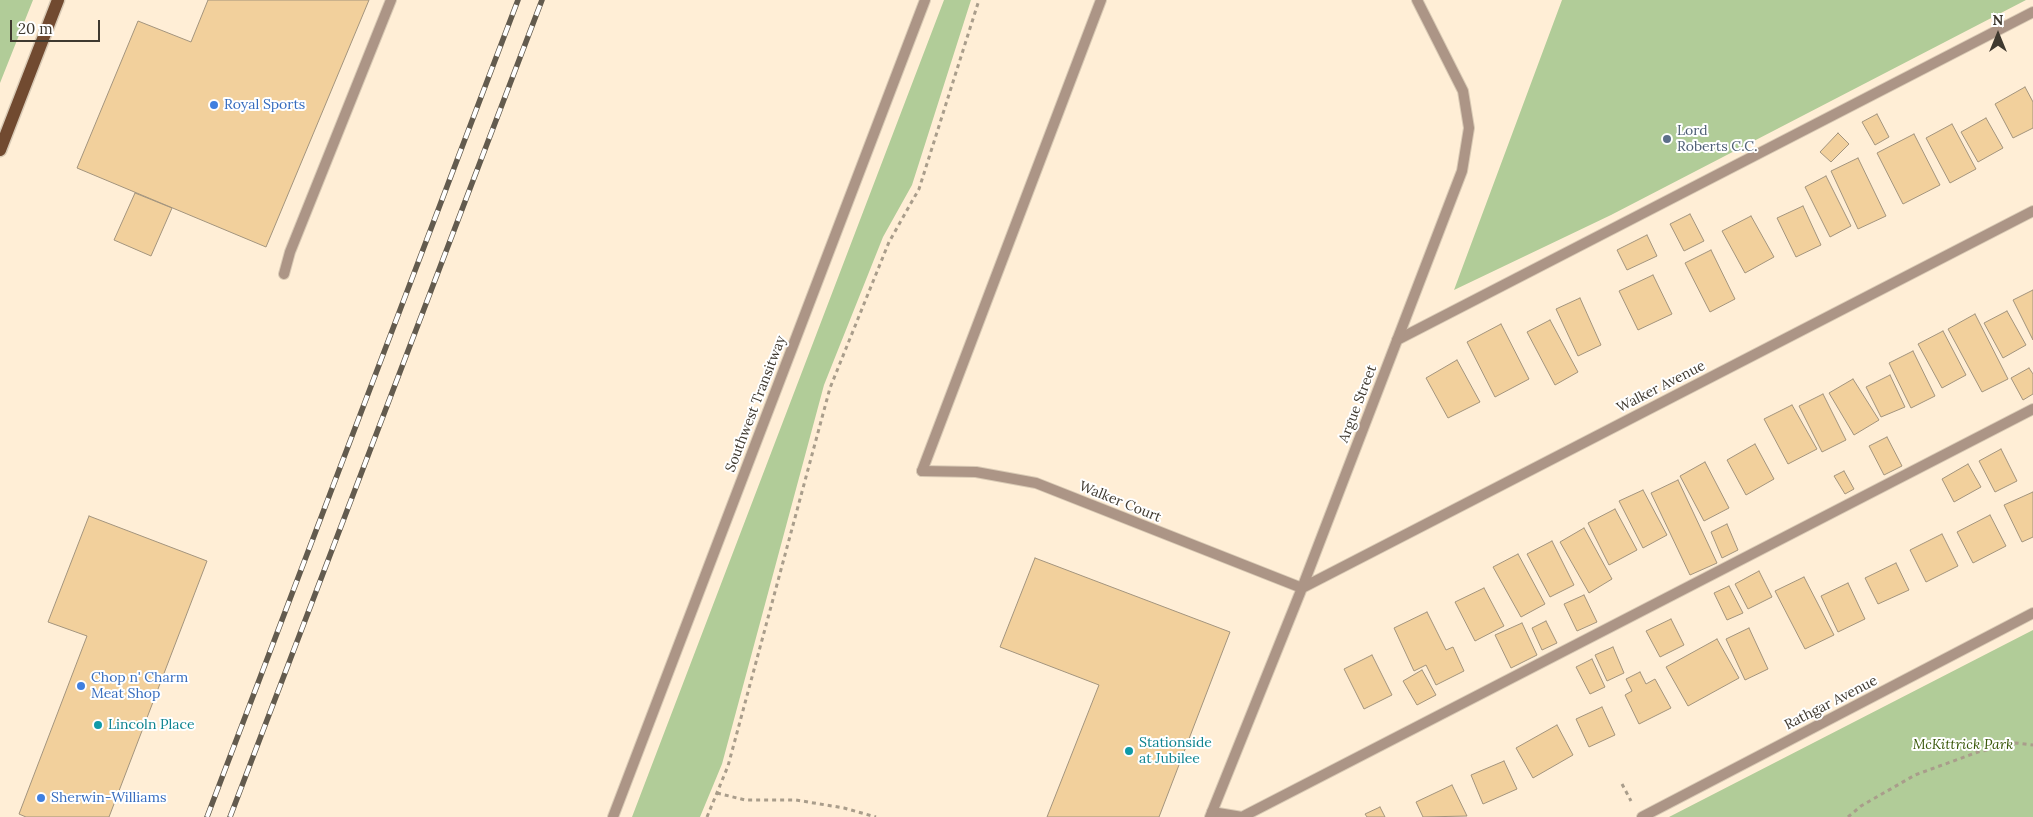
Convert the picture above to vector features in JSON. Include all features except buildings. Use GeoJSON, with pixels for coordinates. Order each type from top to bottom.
{"type":"FeatureCollection","features":[{"type":"Feature","properties":{"kind":"main road"},"geometry":{"type":"LineString","coordinates":[[0,150],[58,0]]}},
{"type":"Feature","properties":{"kind":"street"},"geometry":{"type":"LineString","coordinates":[[284,274],[290,252],[391,0]]}},
{"type":"Feature","properties":{"kind":"street","name":"Southwest Transitway"},"geometry":{"type":"LineString","coordinates":[[613,817],[924,0]]}},
{"type":"Feature","properties":{"kind":"street","name":"Walker Court"},"geometry":{"type":"LineString","coordinates":[[1101,0],[922,471],[976,472],[1036,483],[1302,588]]}},
{"type":"Feature","properties":{"kind":"street","name":"Argue Street"},"geometry":{"type":"LineString","coordinates":[[1211,815],[1302,588],[1462,171],[1469,128],[1464,91],[1417,0]]}},
{"type":"Feature","properties":{"kind":"street"},"geometry":{"type":"LineString","coordinates":[[1397,340],[2033,12]]}},
{"type":"Feature","properties":{"kind":"street","name":"Walker Avenue"},"geometry":{"type":"LineString","coordinates":[[1302,588],[2033,211]]}},
{"type":"Feature","properties":{"kind":"street"},"geometry":{"type":"LineString","coordinates":[[1211,815],[1242,817],[2033,409]]}},
{"type":"Feature","properties":{"kind":"street","name":"Rathgar Avenue"},"geometry":{"type":"LineString","coordinates":[[1642,817],[2033,613]]}},
{"type":"Feature","properties":{"kind":"path"},"geometry":{"type":"LineString","coordinates":[[707,817],[728,766],[830,388],[889,242],[919,189],[979,0]]}},
{"type":"Feature","properties":{"kind":"path"},"geometry":{"type":"LineString","coordinates":[[1848,817],[1860,806],[1915,775],[1978,752],[2016,743],[2033,745]]}},
{"type":"Feature","properties":{"kind":"path"},"geometry":{"type":"LineString","coordinates":[[717,793],[745,800],[796,800],[844,808],[876,817]]}},
{"type":"Feature","properties":{"kind":"green space"},"geometry":{"type":"Polygon","coordinates":[[[0,0],[33,0],[0,83],[0,0]]]}},
{"type":"Feature","properties":{"kind":"green space"},"geometry":{"type":"Polygon","coordinates":[[[944,0],[971,0],[912,185],[883,237],[824,385],[722,764],[700,817],[632,817],[944,0]]]}},
{"type":"Feature","properties":{"kind":"green space","name":"Lord Roberts C.C."},"geometry":{"type":"Polygon","coordinates":[[[1562,0],[2026,0],[1611,215],[1454,290],[1562,0]]]}},
{"type":"Feature","properties":{"kind":"green space","name":"McKittrick Park"},"geometry":{"type":"Polygon","coordinates":[[[2033,630],[2033,817],[1669,817],[2033,630]]]}},
{"type":"Feature","properties":{"kind":"railway"},"geometry":{"type":"LineString","coordinates":[[207,817],[518,0]]}},
{"type":"Feature","properties":{"kind":"railway"},"geometry":{"type":"LineString","coordinates":[[230,817],[542,0]]}},
{"type":"Feature","properties":{"kind":"place","name":"Royal Sports"},"geometry":{"type":"Point","coordinates":[214,105]}},
{"type":"Feature","properties":{"kind":"place","name":"Lord Roberts C.C."},"geometry":{"type":"Point","coordinates":[1667,139]}},
{"type":"Feature","properties":{"kind":"place","name":"Chop n' Charm Meat Shop"},"geometry":{"type":"Point","coordinates":[81,686]}},
{"type":"Feature","properties":{"kind":"place","name":"Lincoln Place"},"geometry":{"type":"Point","coordinates":[98,725]}},
{"type":"Feature","properties":{"kind":"place","name":"Stationside at Jubilee"},"geometry":{"type":"Point","coordinates":[1129,751]}},
{"type":"Feature","properties":{"kind":"place","name":"Sherwin-Williams"},"geometry":{"type":"Point","coordinates":[41,798]}}]}
